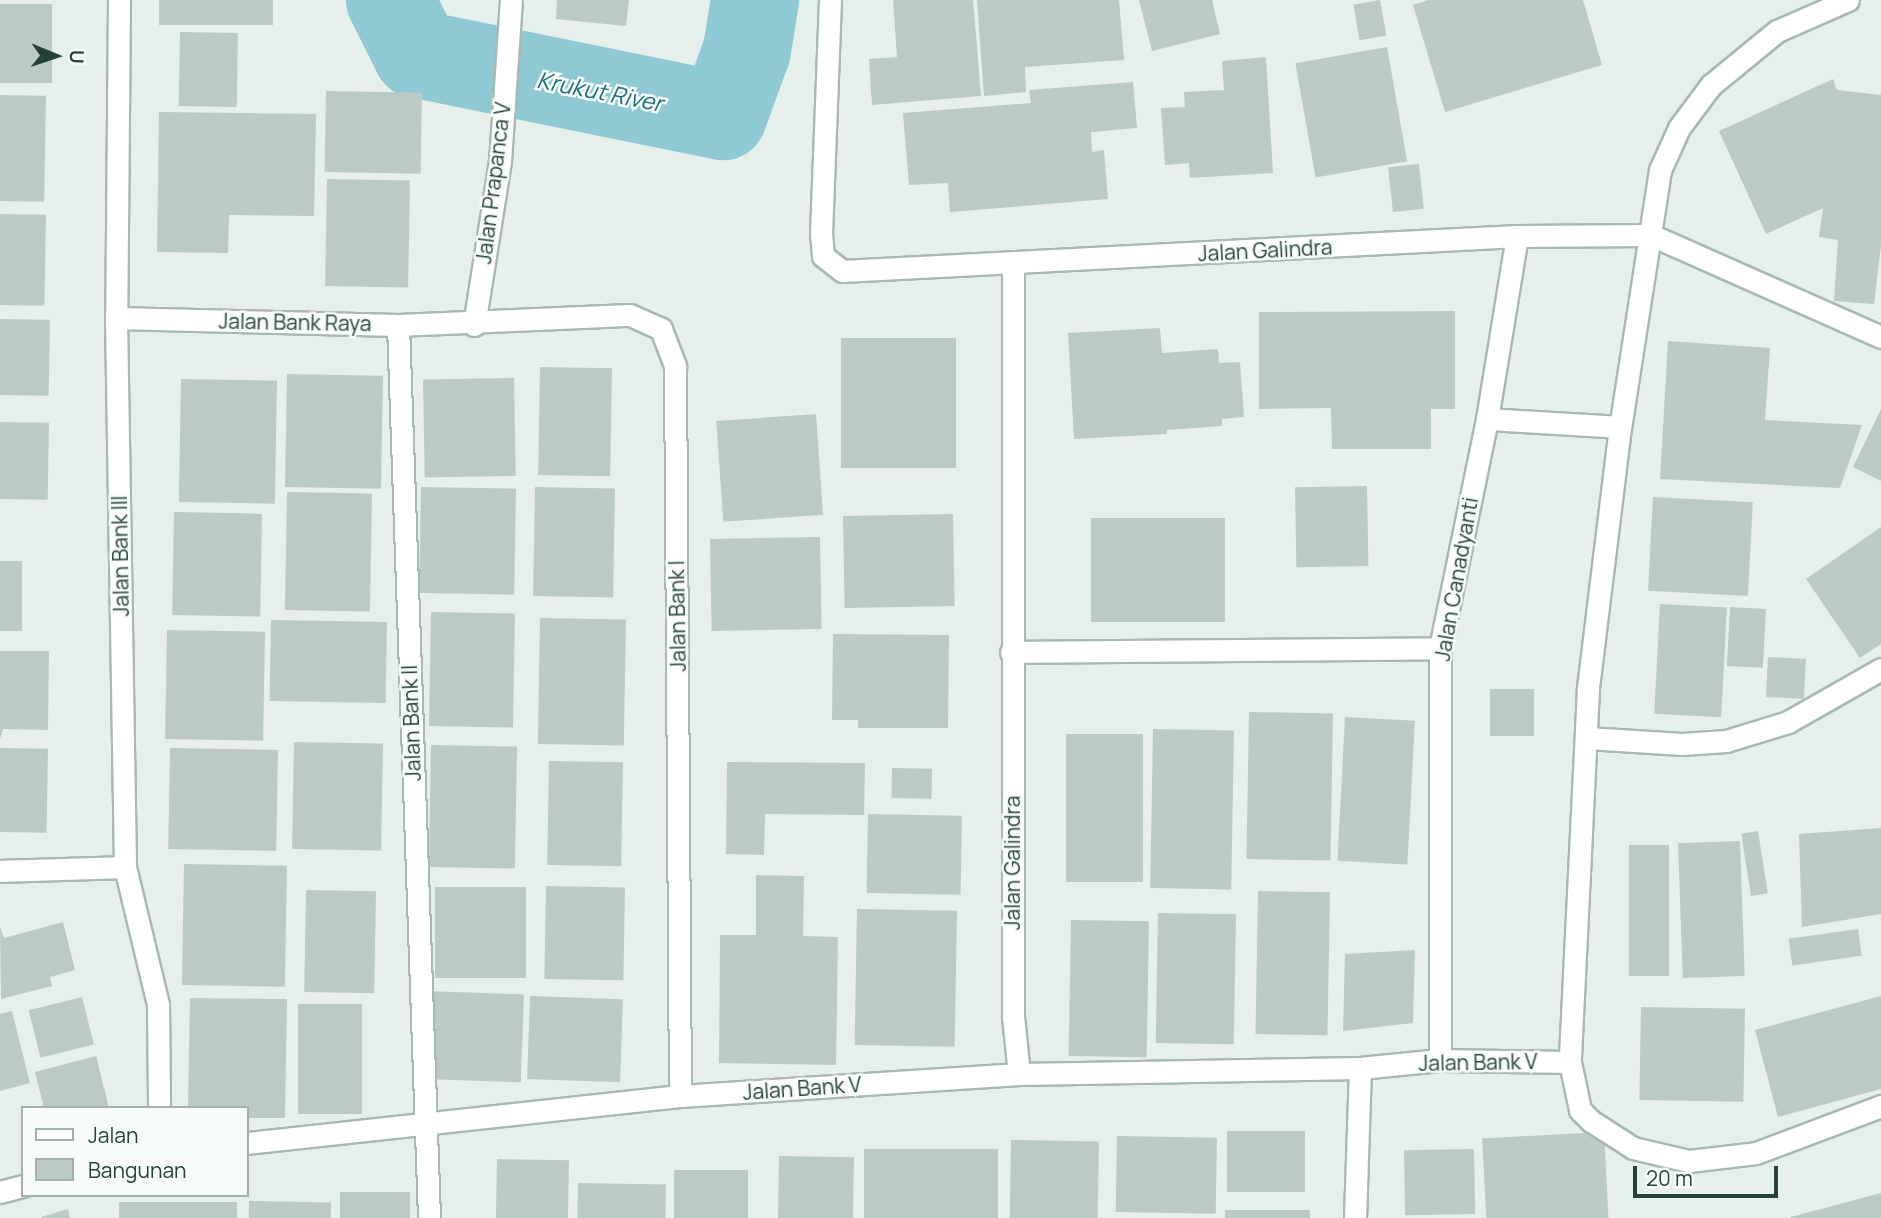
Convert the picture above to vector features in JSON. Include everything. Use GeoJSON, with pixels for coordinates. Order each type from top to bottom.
{"type":"FeatureCollection","features":[{"type":"Feature","properties":{"kind":"street","name":"Jalan Bank III"},"geometry":{"type":"LineString","coordinates":[[119,0],[116,318],[125,867],[158,1004],[159,1106]]}},
{"type":"Feature","properties":{"kind":"street","name":"Jalan Prapanca V"},"geometry":{"type":"LineString","coordinates":[[474,324],[500,161],[511,0]]}},
{"type":"Feature","properties":{"kind":"street","name":"Jalan Galindra"},"geometry":{"type":"LineString","coordinates":[[830,0],[823,256],[842,271],[1013,265],[1517,236]]}},
{"type":"Feature","properties":{"kind":"street"},"geometry":{"type":"LineString","coordinates":[[1848,0],[1777,31],[1711,85],[1679,128],[1660,170],[1620,427],[1588,689],[1570,1062],[1580,1110],[1591,1121],[1633,1148],[1689,1161],[1756,1153],[1881,1106]]}},
{"type":"Feature","properties":{"kind":"street"},"geometry":{"type":"LineString","coordinates":[[1517,236],[1651,235],[1881,337]]}},
{"type":"Feature","properties":{"kind":"street","name":"Jalan Canadyanti"},"geometry":{"type":"LineString","coordinates":[[1440,1060],[1440,648],[1487,419],[1517,236]]}},
{"type":"Feature","properties":{"kind":"street","name":"Jalan Galindra"},"geometry":{"type":"LineString","coordinates":[[1013,265],[1013,1016],[1019,1074]]}},
{"type":"Feature","properties":{"kind":"street","name":"Jalan Bank I"},"geometry":{"type":"LineString","coordinates":[[474,324],[630,315],[661,330],[674,366],[680,1096]]}},
{"type":"Feature","properties":{"kind":"street","name":"Jalan Bank Raya"},"geometry":{"type":"LineString","coordinates":[[116,318],[398,325],[474,324]]}},
{"type":"Feature","properties":{"kind":"street","name":"Jalan Bank II"},"geometry":{"type":"LineString","coordinates":[[398,325],[429,1218]]}},
{"type":"Feature","properties":{"kind":"street"},"geometry":{"type":"LineString","coordinates":[[1487,419],[1620,427]]}},
{"type":"Feature","properties":{"kind":"street"},"geometry":{"type":"LineString","coordinates":[[1012,652],[1440,648]]}},
{"type":"Feature","properties":{"kind":"street"},"geometry":{"type":"LineString","coordinates":[[1587,738],[1682,744],[1726,741],[1788,722],[1881,669]]}},
{"type":"Feature","properties":{"kind":"street"},"geometry":{"type":"LineString","coordinates":[[0,871],[125,867]]}},
{"type":"Feature","properties":{"kind":"street","name":"Jalan Bank V"},"geometry":{"type":"LineString","coordinates":[[248,1143],[680,1096],[1019,1074],[1360,1068],[1440,1060],[1570,1062]]}},
{"type":"Feature","properties":{"kind":"street"},"geometry":{"type":"LineString","coordinates":[[1355,1218],[1360,1068]]}},
{"type":"Feature","properties":{"kind":"street"},"geometry":{"type":"LineString","coordinates":[[0,1192],[21,1187]]}},
{"type":"Feature","properties":{"kind":"building"},"geometry":{"type":"Polygon","coordinates":[[[159,0],[273,0],[273,25],[159,25],[159,0]]]}},
{"type":"Feature","properties":{"kind":"building"},"geometry":{"type":"Polygon","coordinates":[[[557,0],[629,0],[626,26],[556,19],[557,0]]]}},
{"type":"Feature","properties":{"kind":"building"},"geometry":{"type":"Polygon","coordinates":[[[893,0],[973,0],[981,96],[872,105],[869,59],[897,57],[893,0]]]}},
{"type":"Feature","properties":{"kind":"building"},"geometry":{"type":"Polygon","coordinates":[[[977,0],[1119,0],[1124,60],[1025,67],[1026,92],[984,96],[977,0]]]}},
{"type":"Feature","properties":{"kind":"building"},"geometry":{"type":"Polygon","coordinates":[[[1139,0],[1212,0],[1220,34],[1152,51],[1139,0]]]}},
{"type":"Feature","properties":{"kind":"building"},"geometry":{"type":"Polygon","coordinates":[[[1380,0],[1386,35],[1360,40],[1353,5],[1380,0]]]}},
{"type":"Feature","properties":{"kind":"building"},"geometry":{"type":"Polygon","coordinates":[[[1428,0],[1583,0],[1602,65],[1445,112],[1413,5],[1428,0]]]}},
{"type":"Feature","properties":{"kind":"building"},"geometry":{"type":"Polygon","coordinates":[[[0,4],[52,4],[52,83],[0,83],[0,4]]]}},
{"type":"Feature","properties":{"kind":"building"},"geometry":{"type":"Polygon","coordinates":[[[180,32],[238,33],[237,107],[179,106],[180,32]]]}},
{"type":"Feature","properties":{"kind":"building"},"geometry":{"type":"Polygon","coordinates":[[[1387,47],[1407,161],[1316,177],[1295,63],[1387,47]]]}},
{"type":"Feature","properties":{"kind":"building"},"geometry":{"type":"Polygon","coordinates":[[[1266,57],[1273,173],[1190,178],[1189,163],[1165,165],[1161,108],[1185,107],[1184,92],[1224,90],[1222,61],[1266,57]]]}},
{"type":"Feature","properties":{"kind":"building"},"geometry":{"type":"Polygon","coordinates":[[[1833,79],[1837,90],[1881,95],[1881,245],[1874,304],[1834,301],[1838,240],[1819,237],[1823,208],[1766,234],[1719,131],[1833,79]]]}},
{"type":"Feature","properties":{"kind":"building"},"geometry":{"type":"Polygon","coordinates":[[[1133,82],[1137,128],[1091,132],[1092,152],[1104,150],[1108,199],[950,212],[948,183],[909,185],[903,113],[1031,103],[1029,90],[1133,82]]]}},
{"type":"Feature","properties":{"kind":"building"},"geometry":{"type":"Polygon","coordinates":[[[326,91],[422,93],[421,174],[325,172],[326,91]]]}},
{"type":"Feature","properties":{"kind":"building"},"geometry":{"type":"Polygon","coordinates":[[[0,95],[46,96],[44,202],[0,201],[0,95]]]}},
{"type":"Feature","properties":{"kind":"building"},"geometry":{"type":"Polygon","coordinates":[[[159,112],[316,114],[314,216],[229,215],[228,253],[157,252],[159,112]]]}},
{"type":"Feature","properties":{"kind":"building"},"geometry":{"type":"Polygon","coordinates":[[[1419,164],[1424,209],[1393,212],[1388,167],[1419,164]]]}},
{"type":"Feature","properties":{"kind":"building"},"geometry":{"type":"Polygon","coordinates":[[[327,179],[410,180],[408,287],[325,286],[327,179]]]}},
{"type":"Feature","properties":{"kind":"building"},"geometry":{"type":"Polygon","coordinates":[[[0,214],[46,215],[44,306],[0,305],[0,214]]]}},
{"type":"Feature","properties":{"kind":"building"},"geometry":{"type":"Polygon","coordinates":[[[1455,311],[1455,409],[1431,409],[1431,449],[1332,449],[1331,408],[1259,409],[1259,312],[1455,311]]]}},
{"type":"Feature","properties":{"kind":"building"},"geometry":{"type":"Polygon","coordinates":[[[0,319],[50,320],[49,396],[0,395],[0,319]]]}},
{"type":"Feature","properties":{"kind":"building"},"geometry":{"type":"Polygon","coordinates":[[[1160,328],[1162,353],[1218,349],[1219,363],[1240,362],[1244,417],[1222,419],[1222,426],[1167,430],[1167,434],[1074,439],[1068,333],[1160,328]]]}},
{"type":"Feature","properties":{"kind":"building"},"geometry":{"type":"Polygon","coordinates":[[[841,338],[956,338],[956,468],[841,468],[841,338]]]}},
{"type":"Feature","properties":{"kind":"building"},"geometry":{"type":"Polygon","coordinates":[[[1668,341],[1770,348],[1765,420],[1862,425],[1840,488],[1660,479],[1668,341]]]}},
{"type":"Feature","properties":{"kind":"building"},"geometry":{"type":"Polygon","coordinates":[[[540,367],[612,368],[610,476],[538,475],[540,367]]]}},
{"type":"Feature","properties":{"kind":"building"},"geometry":{"type":"Polygon","coordinates":[[[287,374],[383,376],[381,489],[285,487],[287,374]]]}},
{"type":"Feature","properties":{"kind":"building"},"geometry":{"type":"Polygon","coordinates":[[[514,378],[516,476],[425,478],[423,380],[514,378]]]}},
{"type":"Feature","properties":{"kind":"building"},"geometry":{"type":"Polygon","coordinates":[[[181,379],[277,381],[275,504],[179,502],[181,379]]]}},
{"type":"Feature","properties":{"kind":"building"},"geometry":{"type":"Polygon","coordinates":[[[1881,409],[1881,481],[1853,467],[1881,409]]]}},
{"type":"Feature","properties":{"kind":"building"},"geometry":{"type":"Polygon","coordinates":[[[816,414],[823,515],[723,522],[716,421],[816,414]]]}},
{"type":"Feature","properties":{"kind":"building"},"geometry":{"type":"Polygon","coordinates":[[[0,422],[49,423],[48,500],[0,499],[0,422]]]}},
{"type":"Feature","properties":{"kind":"building"},"geometry":{"type":"Polygon","coordinates":[[[1367,486],[1368,566],[1296,567],[1295,487],[1367,486]]]}},
{"type":"Feature","properties":{"kind":"building"},"geometry":{"type":"Polygon","coordinates":[[[421,487],[516,489],[514,595],[419,593],[421,487]]]}},
{"type":"Feature","properties":{"kind":"building"},"geometry":{"type":"Polygon","coordinates":[[[535,487],[615,488],[613,597],[533,596],[535,487]]]}},
{"type":"Feature","properties":{"kind":"building"},"geometry":{"type":"Polygon","coordinates":[[[287,492],[372,493],[370,611],[285,610],[287,492]]]}},
{"type":"Feature","properties":{"kind":"building"},"geometry":{"type":"Polygon","coordinates":[[[1653,497],[1753,502],[1748,596],[1648,591],[1653,497]]]}},
{"type":"Feature","properties":{"kind":"building"},"geometry":{"type":"Polygon","coordinates":[[[174,512],[262,514],[260,617],[172,615],[174,512]]]}},
{"type":"Feature","properties":{"kind":"building"},"geometry":{"type":"Polygon","coordinates":[[[953,514],[955,606],[845,608],[843,516],[953,514]]]}},
{"type":"Feature","properties":{"kind":"building"},"geometry":{"type":"Polygon","coordinates":[[[1091,518],[1225,518],[1225,622],[1091,622],[1091,518]]]}},
{"type":"Feature","properties":{"kind":"building"},"geometry":{"type":"Polygon","coordinates":[[[1881,527],[1881,644],[1860,658],[1806,579],[1881,527]]]}},
{"type":"Feature","properties":{"kind":"building"},"geometry":{"type":"Polygon","coordinates":[[[820,537],[822,629],[712,631],[710,539],[820,537]]]}},
{"type":"Feature","properties":{"kind":"building"},"geometry":{"type":"Polygon","coordinates":[[[0,561],[22,561],[22,631],[0,631],[0,561]]]}},
{"type":"Feature","properties":{"kind":"building"},"geometry":{"type":"Polygon","coordinates":[[[1660,604],[1727,608],[1721,717],[1654,714],[1660,604]]]}},
{"type":"Feature","properties":{"kind":"building"},"geometry":{"type":"Polygon","coordinates":[[[1730,607],[1766,609],[1763,668],[1727,666],[1730,607]]]}},
{"type":"Feature","properties":{"kind":"building"},"geometry":{"type":"Polygon","coordinates":[[[431,612],[515,613],[513,727],[429,726],[431,612]]]}},
{"type":"Feature","properties":{"kind":"building"},"geometry":{"type":"Polygon","coordinates":[[[540,618],[626,620],[624,745],[538,744],[540,618]]]}},
{"type":"Feature","properties":{"kind":"building"},"geometry":{"type":"Polygon","coordinates":[[[271,620],[387,622],[386,703],[270,701],[271,620]]]}},
{"type":"Feature","properties":{"kind":"building"},"geometry":{"type":"Polygon","coordinates":[[[167,630],[265,632],[263,741],[165,739],[167,630]]]}},
{"type":"Feature","properties":{"kind":"building"},"geometry":{"type":"Polygon","coordinates":[[[833,634],[949,635],[948,728],[858,728],[858,720],[832,720],[833,634]]]}},
{"type":"Feature","properties":{"kind":"building"},"geometry":{"type":"Polygon","coordinates":[[[0,651],[49,651],[48,730],[3,729],[0,739],[0,651]]]}},
{"type":"Feature","properties":{"kind":"building"},"geometry":{"type":"Polygon","coordinates":[[[1768,657],[1806,659],[1804,699],[1766,697],[1768,657]]]}},
{"type":"Feature","properties":{"kind":"building"},"geometry":{"type":"Polygon","coordinates":[[[1490,689],[1534,689],[1534,736],[1490,736],[1490,689]]]}},
{"type":"Feature","properties":{"kind":"building"},"geometry":{"type":"Polygon","coordinates":[[[1249,712],[1333,713],[1330,860],[1246,859],[1249,712]]]}},
{"type":"Feature","properties":{"kind":"building"},"geometry":{"type":"Polygon","coordinates":[[[1345,717],[1415,721],[1407,864],[1337,861],[1345,717]]]}},
{"type":"Feature","properties":{"kind":"building"},"geometry":{"type":"Polygon","coordinates":[[[1153,729],[1234,730],[1231,889],[1150,888],[1153,729]]]}},
{"type":"Feature","properties":{"kind":"building"},"geometry":{"type":"Polygon","coordinates":[[[1066,734],[1143,734],[1143,882],[1066,882],[1066,734]]]}},
{"type":"Feature","properties":{"kind":"building"},"geometry":{"type":"Polygon","coordinates":[[[294,742],[383,744],[381,851],[292,849],[294,742]]]}},
{"type":"Feature","properties":{"kind":"building"},"geometry":{"type":"Polygon","coordinates":[[[431,745],[517,747],[515,868],[429,867],[431,745]]]}},
{"type":"Feature","properties":{"kind":"building"},"geometry":{"type":"Polygon","coordinates":[[[0,748],[48,749],[47,833],[0,832],[0,748]]]}},
{"type":"Feature","properties":{"kind":"building"},"geometry":{"type":"Polygon","coordinates":[[[170,748],[278,750],[276,851],[168,849],[170,748]]]}},
{"type":"Feature","properties":{"kind":"building"},"geometry":{"type":"Polygon","coordinates":[[[549,761],[623,762],[621,866],[547,865],[549,761]]]}},
{"type":"Feature","properties":{"kind":"building"},"geometry":{"type":"Polygon","coordinates":[[[727,762],[865,763],[864,815],[765,814],[764,855],[726,854],[727,762]]]}},
{"type":"Feature","properties":{"kind":"building"},"geometry":{"type":"Polygon","coordinates":[[[892,768],[932,769],[931,799],[891,798],[892,768]]]}},
{"type":"Feature","properties":{"kind":"building"},"geometry":{"type":"Polygon","coordinates":[[[868,814],[962,816],[961,895],[867,893],[868,814]]]}},
{"type":"Feature","properties":{"kind":"building"},"geometry":{"type":"Polygon","coordinates":[[[1881,828],[1881,914],[1802,927],[1799,834],[1881,828]]]}},
{"type":"Feature","properties":{"kind":"building"},"geometry":{"type":"Polygon","coordinates":[[[1758,831],[1768,893],[1751,896],[1741,834],[1758,831]]]}},
{"type":"Feature","properties":{"kind":"building"},"geometry":{"type":"Polygon","coordinates":[[[1740,841],[1745,976],[1683,978],[1678,843],[1740,841]]]}},
{"type":"Feature","properties":{"kind":"building"},"geometry":{"type":"Polygon","coordinates":[[[1629,845],[1669,845],[1669,976],[1629,976],[1629,845]]]}},
{"type":"Feature","properties":{"kind":"building"},"geometry":{"type":"Polygon","coordinates":[[[184,864],[287,866],[285,987],[182,985],[184,864]]]}},
{"type":"Feature","properties":{"kind":"building"},"geometry":{"type":"Polygon","coordinates":[[[756,875],[804,876],[803,936],[838,937],[836,1065],[719,1063],[720,935],[756,935],[756,875]]]}},
{"type":"Feature","properties":{"kind":"building"},"geometry":{"type":"Polygon","coordinates":[[[546,886],[625,887],[623,980],[544,979],[546,886]]]}},
{"type":"Feature","properties":{"kind":"building"},"geometry":{"type":"Polygon","coordinates":[[[435,887],[526,887],[526,978],[435,978],[435,887]]]}},
{"type":"Feature","properties":{"kind":"building"},"geometry":{"type":"Polygon","coordinates":[[[306,890],[376,891],[374,993],[304,992],[306,890]]]}},
{"type":"Feature","properties":{"kind":"building"},"geometry":{"type":"Polygon","coordinates":[[[1258,891],[1330,892],[1327,1035],[1256,1034],[1258,891]]]}},
{"type":"Feature","properties":{"kind":"building"},"geometry":{"type":"Polygon","coordinates":[[[857,909],[957,911],[955,1047],[855,1045],[857,909]]]}},
{"type":"Feature","properties":{"kind":"building"},"geometry":{"type":"Polygon","coordinates":[[[1158,913],[1236,914],[1234,1044],[1156,1043],[1158,913]]]}},
{"type":"Feature","properties":{"kind":"building"},"geometry":{"type":"Polygon","coordinates":[[[1071,920],[1149,921],[1147,1057],[1069,1056],[1071,920]]]}},
{"type":"Feature","properties":{"kind":"building"},"geometry":{"type":"Polygon","coordinates":[[[63,922],[75,970],[50,977],[52,986],[1,999],[0,927],[4,938],[63,922]]]}},
{"type":"Feature","properties":{"kind":"building"},"geometry":{"type":"Polygon","coordinates":[[[1858,929],[1862,956],[1792,965],[1789,939],[1858,929]]]}},
{"type":"Feature","properties":{"kind":"building"},"geometry":{"type":"Polygon","coordinates":[[[1415,950],[1413,1023],[1343,1031],[1345,954],[1415,950]]]}},
{"type":"Feature","properties":{"kind":"building"},"geometry":{"type":"Polygon","coordinates":[[[427,991],[524,994],[521,1082],[424,1079],[427,991]]]}},
{"type":"Feature","properties":{"kind":"building"},"geometry":{"type":"Polygon","coordinates":[[[530,996],[623,999],[620,1082],[527,1079],[530,996]]]}},
{"type":"Feature","properties":{"kind":"building"},"geometry":{"type":"Polygon","coordinates":[[[1881,996],[1881,1089],[1778,1117],[1755,1030],[1881,996]]]}},
{"type":"Feature","properties":{"kind":"building"},"geometry":{"type":"Polygon","coordinates":[[[82,997],[94,1045],[40,1058],[29,1010],[82,997]]]}},
{"type":"Feature","properties":{"kind":"building"},"geometry":{"type":"Polygon","coordinates":[[[190,998],[287,999],[285,1118],[248,1118],[248,1106],[188,1106],[190,998]]]}},
{"type":"Feature","properties":{"kind":"building"},"geometry":{"type":"Polygon","coordinates":[[[298,1004],[362,1004],[362,1114],[298,1114],[298,1004]]]}},
{"type":"Feature","properties":{"kind":"building"},"geometry":{"type":"Polygon","coordinates":[[[1641,1007],[1745,1009],[1743,1102],[1639,1100],[1641,1007]]]}},
{"type":"Feature","properties":{"kind":"building"},"geometry":{"type":"Polygon","coordinates":[[[12,1011],[30,1083],[0,1091],[0,1014],[12,1011]]]}},
{"type":"Feature","properties":{"kind":"building"},"geometry":{"type":"Polygon","coordinates":[[[96,1056],[108,1106],[44,1106],[35,1072],[96,1056]]]}},
{"type":"Feature","properties":{"kind":"building"},"geometry":{"type":"Polygon","coordinates":[[[1227,1131],[1305,1131],[1305,1192],[1227,1192],[1227,1131]]]}},
{"type":"Feature","properties":{"kind":"building"},"geometry":{"type":"Polygon","coordinates":[[[1604,1132],[1609,1218],[1486,1218],[1482,1138],[1604,1132]]]}},
{"type":"Feature","properties":{"kind":"building"},"geometry":{"type":"Polygon","coordinates":[[[1117,1136],[1217,1138],[1216,1214],[1116,1212],[1117,1136]]]}},
{"type":"Feature","properties":{"kind":"building"},"geometry":{"type":"Polygon","coordinates":[[[1011,1140],[1099,1142],[1098,1218],[1010,1218],[1011,1140]]]}},
{"type":"Feature","properties":{"kind":"building"},"geometry":{"type":"Polygon","coordinates":[[[864,1149],[998,1149],[998,1218],[864,1218],[864,1149]]]}},
{"type":"Feature","properties":{"kind":"building"},"geometry":{"type":"Polygon","coordinates":[[[1474,1149],[1475,1214],[1405,1215],[1404,1150],[1474,1149]]]}},
{"type":"Feature","properties":{"kind":"building"},"geometry":{"type":"Polygon","coordinates":[[[779,1156],[854,1157],[853,1218],[778,1218],[779,1156]]]}},
{"type":"Feature","properties":{"kind":"building"},"geometry":{"type":"Polygon","coordinates":[[[497,1159],[569,1160],[568,1218],[496,1218],[497,1159]]]}},
{"type":"Feature","properties":{"kind":"building"},"geometry":{"type":"Polygon","coordinates":[[[674,1170],[748,1170],[748,1218],[674,1218],[674,1170]]]}},
{"type":"Feature","properties":{"kind":"building"},"geometry":{"type":"Polygon","coordinates":[[[578,1183],[666,1185],[665,1218],[577,1218],[578,1183]]]}},
{"type":"Feature","properties":{"kind":"building"},"geometry":{"type":"Polygon","coordinates":[[[340,1192],[410,1192],[410,1218],[340,1218],[340,1192]]]}},
{"type":"Feature","properties":{"kind":"building"},"geometry":{"type":"Polygon","coordinates":[[[1881,1193],[1881,1218],[1791,1218],[1791,1217],[1881,1193]]]}},
{"type":"Feature","properties":{"kind":"building"},"geometry":{"type":"Polygon","coordinates":[[[249,1201],[331,1202],[331,1218],[249,1218],[249,1201]]]}},
{"type":"Feature","properties":{"kind":"building"},"geometry":{"type":"Polygon","coordinates":[[[119,1202],[237,1202],[237,1218],[119,1218],[119,1202]]]}},
{"type":"Feature","properties":{"kind":"building"},"geometry":{"type":"Polygon","coordinates":[[[68,1209],[70,1218],[41,1218],[41,1217],[68,1209]]]}},
{"type":"Feature","properties":{"kind":"building"},"geometry":{"type":"Polygon","coordinates":[[[1225,1210],[1310,1210],[1310,1218],[1225,1218],[1225,1210]]]}},
{"type":"Feature","properties":{"kind":"waterway","name":"Krukut River"},"geometry":{"type":"LineString","coordinates":[[390,0],[417,54],[723,116],[747,50],[755,0]]}}]}
